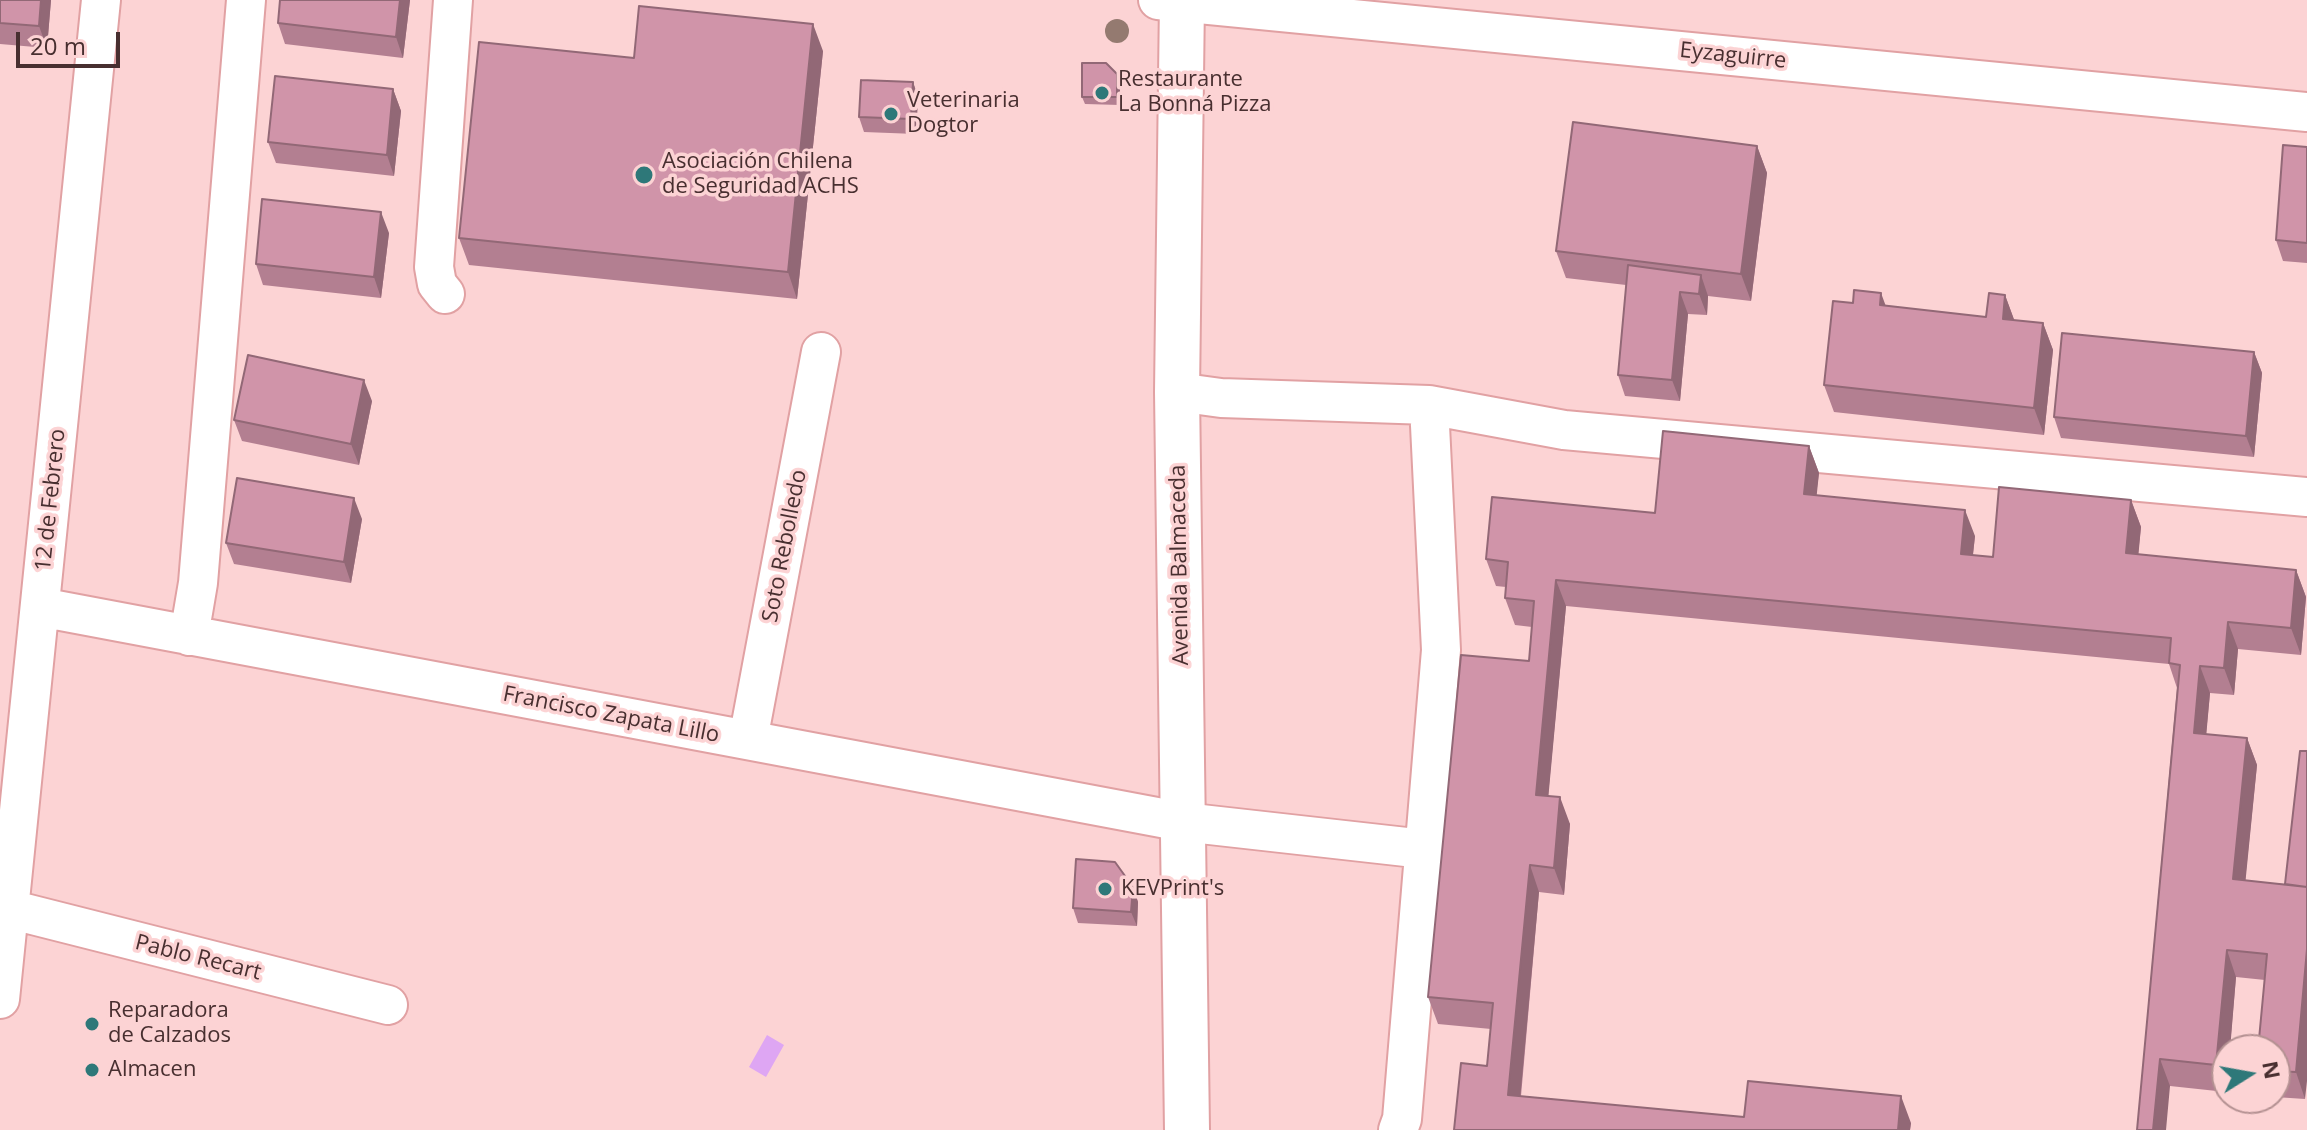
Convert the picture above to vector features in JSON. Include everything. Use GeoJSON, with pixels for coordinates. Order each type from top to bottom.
{"type":"FeatureCollection","features":[{"type":"Feature","properties":{"kind":"main road","name":"Avenida Balmaceda"},"geometry":{"type":"LineString","coordinates":[[1174,1],[1187,1130]]}},
{"type":"Feature","properties":{"kind":"street","name":"12 de Febrero"},"geometry":{"type":"LineString","coordinates":[[0,999],[101,0]]}},
{"type":"Feature","properties":{"kind":"street"},"geometry":{"type":"LineString","coordinates":[[189,636],[198,583],[246,0]]}},
{"type":"Feature","properties":{"kind":"street"},"geometry":{"type":"LineString","coordinates":[[445,294],[437,284],[434,267],[453,0]]}},
{"type":"Feature","properties":{"kind":"street","name":"Eyzaguirre"},"geometry":{"type":"LineString","coordinates":[[1174,1],[2307,112]]}},
{"type":"Feature","properties":{"kind":"street","name":"Soto Rebolledo"},"geometry":{"type":"LineString","coordinates":[[748,740],[821,352]]}},
{"type":"Feature","properties":{"kind":"street"},"geometry":{"type":"LineString","coordinates":[[1177,392],[1221,398],[1429,405],[1564,430],[2307,497]]}},
{"type":"Feature","properties":{"kind":"street"},"geometry":{"type":"LineString","coordinates":[[1398,1130],[1402,1119],[1441,650],[1429,405]]}},
{"type":"Feature","properties":{"kind":"street","name":"Francisco Zapata Lillo"},"geometry":{"type":"LineString","coordinates":[[40,607],[1183,822],[1424,849]]}},
{"type":"Feature","properties":{"kind":"street","name":"Pablo Recart"},"geometry":{"type":"LineString","coordinates":[[9,909],[388,1005]]}},
{"type":"Feature","properties":{"kind":"shaded area"},"geometry":{"type":"Polygon","coordinates":[[[767,1035],[784,1045],[766,1077],[749,1067],[767,1035]]]}},
{"type":"Feature","properties":{"kind":"building"},"geometry":{"type":"Polygon","coordinates":[[[0,0],[41,0],[39,26],[0,23],[0,0]]]}},
{"type":"Feature","properties":{"kind":"building"},"geometry":{"type":"Polygon","coordinates":[[[280,0],[400,0],[396,37],[278,23],[280,0]]]}},
{"type":"Feature","properties":{"kind":"building","name":"Asociación Chilena de Seguridad ACHS"},"geometry":{"type":"Polygon","coordinates":[[[639,6],[813,24],[788,272],[459,238],[479,42],[634,58],[639,6]]]}},
{"type":"Feature","properties":{"kind":"building","name":"Restaurante La Bonná Pizza"},"geometry":{"type":"Polygon","coordinates":[[[1082,63],[1106,63],[1117,74],[1117,97],[1082,97],[1082,63]]]}},
{"type":"Feature","properties":{"kind":"building"},"geometry":{"type":"Polygon","coordinates":[[[275,76],[393,89],[387,155],[268,142],[275,76]]]}},
{"type":"Feature","properties":{"kind":"building"},"geometry":{"type":"Polygon","coordinates":[[[861,80],[913,82],[911,119],[859,117],[861,80]]]}},
{"type":"Feature","properties":{"kind":"building"},"geometry":{"type":"Polygon","coordinates":[[[1573,122],[1757,146],[1741,274],[1556,251],[1573,122]]]}},
{"type":"Feature","properties":{"kind":"building"},"geometry":{"type":"Polygon","coordinates":[[[2283,145],[2307,147],[2307,243],[2276,240],[2283,145]]]}},
{"type":"Feature","properties":{"kind":"building"},"geometry":{"type":"Polygon","coordinates":[[[262,199],[381,212],[374,277],[256,264],[262,199]]]}},
{"type":"Feature","properties":{"kind":"building"},"geometry":{"type":"Polygon","coordinates":[[[1628,265],[1701,275],[1699,294],[1680,292],[1672,380],[1618,375],[1628,265]]]}},
{"type":"Feature","properties":{"kind":"building"},"geometry":{"type":"Polygon","coordinates":[[[1854,290],[1881,293],[1880,305],[1986,317],[1989,293],[2005,295],[2003,319],[2043,323],[2034,408],[1824,385],[1833,301],[1853,303],[1854,290]]]}},
{"type":"Feature","properties":{"kind":"building"},"geometry":{"type":"Polygon","coordinates":[[[2062,333],[2254,352],[2246,436],[2054,417],[2062,333]]]}},
{"type":"Feature","properties":{"kind":"building"},"geometry":{"type":"Polygon","coordinates":[[[248,355],[364,380],[351,444],[234,420],[248,355]]]}},
{"type":"Feature","properties":{"kind":"building"},"geometry":{"type":"Polygon","coordinates":[[[1663,431],[1809,446],[1804,494],[1965,510],[1961,554],[1993,557],[1999,487],[2131,500],[2126,553],[2296,570],[2291,628],[2228,622],[2224,668],[2200,666],[2194,733],[2247,738],[2233,879],[2307,887],[2307,949],[2296,1072],[2291,1072],[2291,1034],[2260,1034],[2267,954],[2227,950],[2219,1034],[2211,1034],[2211,1064],[2160,1059],[2153,1130],[2137,1130],[2180,665],[2169,663],[2171,638],[1556,580],[1536,795],[1560,797],[1554,868],[1530,865],[1508,1095],[1744,1117],[1748,1081],[1901,1096],[1898,1130],[1454,1130],[1461,1063],[1487,1066],[1493,1003],[1428,997],[1461,655],[1529,661],[1534,601],[1505,598],[1508,562],[1486,559],[1492,497],[1655,513],[1663,431]]]}},
{"type":"Feature","properties":{"kind":"building"},"geometry":{"type":"Polygon","coordinates":[[[237,478],[354,498],[344,562],[226,543],[237,478]]]}},
{"type":"Feature","properties":{"kind":"building"},"geometry":{"type":"Polygon","coordinates":[[[2300,751],[2307,751],[2307,887],[2285,884],[2300,751]]]}},
{"type":"Feature","properties":{"kind":"building","name":"KEVPrint's"},"geometry":{"type":"Polygon","coordinates":[[[1076,859],[1115,862],[1133,887],[1131,912],[1073,908],[1076,859]]]}},
{"type":"Feature","properties":{"kind":"place","name":"Restaurante La Bonná Pizza"},"geometry":{"type":"Point","coordinates":[1102,93]}},
{"type":"Feature","properties":{"kind":"place","name":"Veterinaria Dogtor"},"geometry":{"type":"Point","coordinates":[891,114]}},
{"type":"Feature","properties":{"kind":"place","name":"Asociación Chilena de Seguridad ACHS"},"geometry":{"type":"Point","coordinates":[644,175]}},
{"type":"Feature","properties":{"kind":"place","name":"KEVPrint's"},"geometry":{"type":"Point","coordinates":[1105,889]}},
{"type":"Feature","properties":{"kind":"place","name":"Reparadora de Calzados"},"geometry":{"type":"Point","coordinates":[92,1024]}},
{"type":"Feature","properties":{"kind":"place","name":"Almacen"},"geometry":{"type":"Point","coordinates":[92,1070]}}]}
